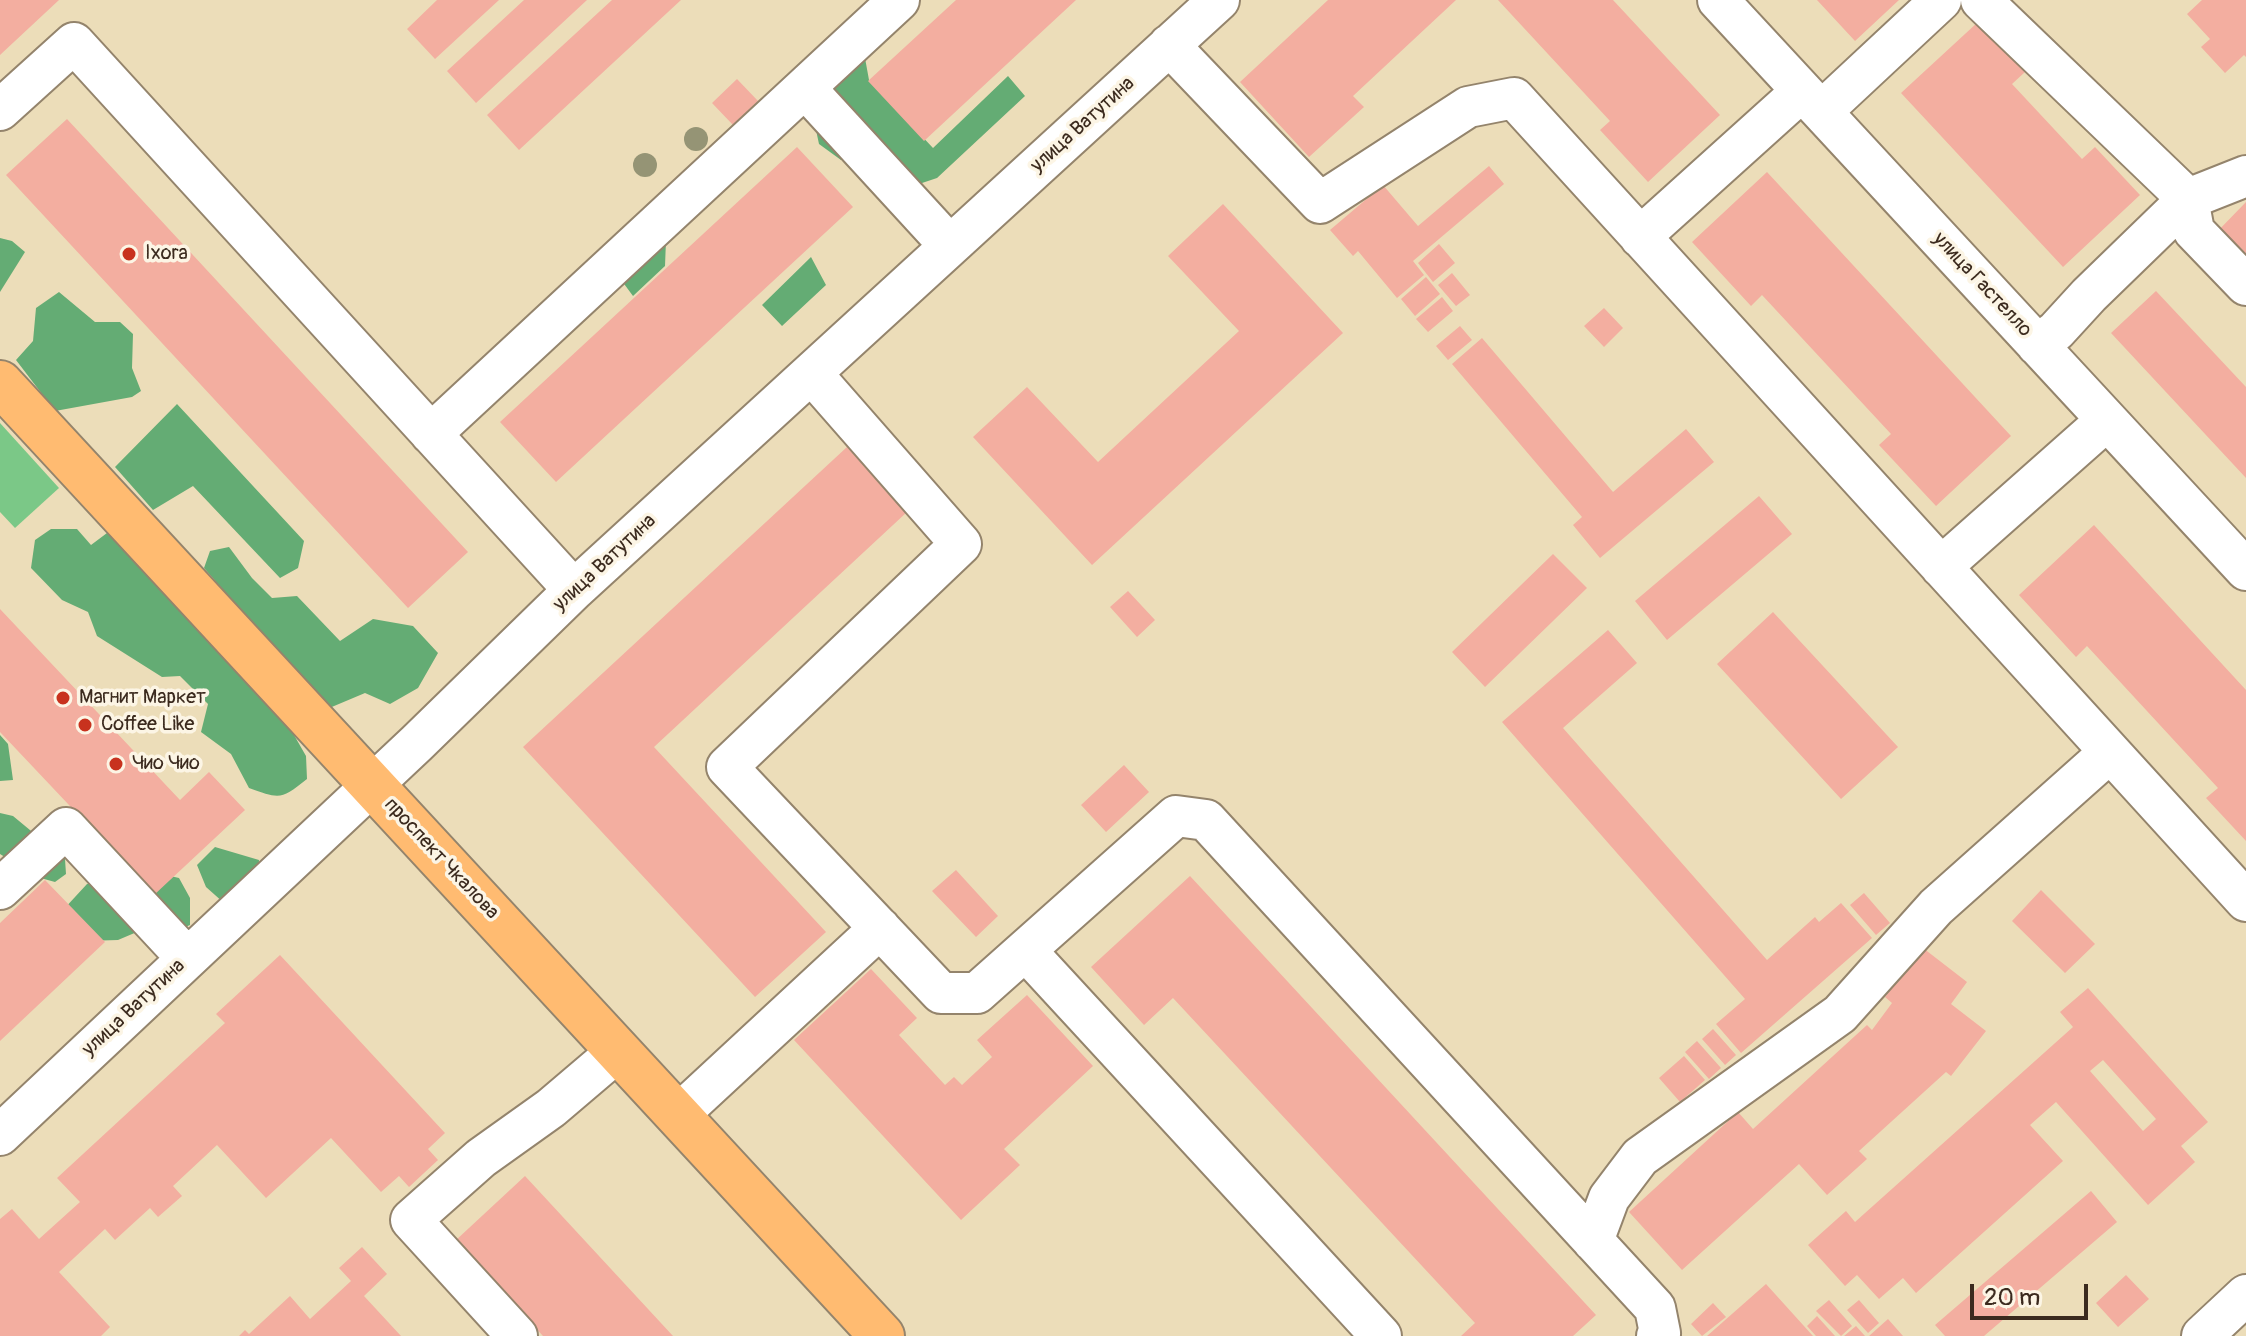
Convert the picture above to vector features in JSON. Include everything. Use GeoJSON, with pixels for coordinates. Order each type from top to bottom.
{"type":"FeatureCollection","features":[{"type":"Feature","properties":{"kind":"main road","name":"проспект Чкалова"},"geometry":{"type":"LineString","coordinates":[[0,383],[882,1336]]}},
{"type":"Feature","properties":{"kind":"street"},"geometry":{"type":"LineString","coordinates":[[431,434],[899,0]]}},
{"type":"Feature","properties":{"kind":"street","name":"улица Ватутина"},"geometry":{"type":"LineString","coordinates":[[0,1135],[574,590],[1219,0]]}},
{"type":"Feature","properties":{"kind":"street","name":"улица Гастелло"},"geometry":{"type":"LineString","coordinates":[[1718,0],[2246,570]]}},
{"type":"Feature","properties":{"kind":"street"},"geometry":{"type":"LineString","coordinates":[[1640,237],[1941,0]]}},
{"type":"Feature","properties":{"kind":"street"},"geometry":{"type":"LineString","coordinates":[[1981,0],[2188,199],[2194,231],[2246,285]]}},
{"type":"Feature","properties":{"kind":"street"},"geometry":{"type":"LineString","coordinates":[[0,110],[74,43],[574,590]]}},
{"type":"Feature","properties":{"kind":"street"},"geometry":{"type":"LineString","coordinates":[[1169,45],[1320,203],[1468,107],[1514,98],[2246,901]]}},
{"type":"Feature","properties":{"kind":"street"},"geometry":{"type":"LineString","coordinates":[[805,88],[950,246]]}},
{"type":"Feature","properties":{"kind":"street"},"geometry":{"type":"LineString","coordinates":[[2037,345],[2056,331],[2188,199],[2246,176]]}},
{"type":"Feature","properties":{"kind":"street"},"geometry":{"type":"LineString","coordinates":[[812,374],[961,544],[727,767],[941,993],[977,993],[1176,816],[1206,820],[1655,1308],[1660,1333],[1657,1336]]}},
{"type":"Feature","properties":{"kind":"street"},"geometry":{"type":"LineString","coordinates":[[1941,567],[2107,420]]}},
{"type":"Feature","properties":{"kind":"street"},"geometry":{"type":"LineString","coordinates":[[1593,1241],[1609,1198],[1640,1157],[1840,1014],[1936,907],[2110,752]]}},
{"type":"Feature","properties":{"kind":"street"},"geometry":{"type":"LineString","coordinates":[[0,889],[66,828],[187,958]]}},
{"type":"Feature","properties":{"kind":"street"},"geometry":{"type":"LineString","coordinates":[[678,1115],[880,928]]}},
{"type":"Feature","properties":{"kind":"street"},"geometry":{"type":"LineString","coordinates":[[1026,951],[1381,1336]]}},
{"type":"Feature","properties":{"kind":"street"},"geometry":{"type":"LineString","coordinates":[[517,1336],[411,1220],[481,1158],[551,1108],[618,1051]]}},
{"type":"Feature","properties":{"kind":"street"},"geometry":{"type":"LineString","coordinates":[[2202,1336],[2246,1295]]}},
{"type":"Feature","properties":{"kind":"green space"},"geometry":{"type":"Polygon","coordinates":[[[865,58],[869,80],[933,148],[1008,76],[1025,96],[937,178],[919,184],[873,148],[841,160],[819,144],[816,130],[818,62],[865,58]]]}},
{"type":"Feature","properties":{"kind":"green space"},"geometry":{"type":"Polygon","coordinates":[[[0,238],[12,241],[25,252],[0,292],[0,238]]]}},
{"type":"Feature","properties":{"kind":"green space"},"geometry":{"type":"Polygon","coordinates":[[[666,240],[665,266],[633,296],[616,273],[666,240]]]}},
{"type":"Feature","properties":{"kind":"green space"},"geometry":{"type":"Polygon","coordinates":[[[811,257],[826,285],[782,326],[762,305],[811,257]]]}},
{"type":"Feature","properties":{"kind":"green space"},"geometry":{"type":"Polygon","coordinates":[[[59,292],[95,322],[120,322],[133,334],[132,368],[141,391],[132,397],[55,411],[16,360],[33,341],[36,308],[59,292]]]}},
{"type":"Feature","properties":{"kind":"green space"},"geometry":{"type":"Polygon","coordinates":[[[177,404],[304,541],[298,568],[280,578],[193,486],[153,510],[115,467],[177,404]]]}},
{"type":"Feature","properties":{"kind":"green space"},"geometry":{"type":"Polygon","coordinates":[[[0,423],[59,488],[15,528],[0,512],[0,423]]]}},
{"type":"Feature","properties":{"kind":"green space"},"geometry":{"type":"Polygon","coordinates":[[[51,529],[77,529],[91,545],[111,530],[290,728],[306,756],[307,779],[280,796],[249,788],[231,754],[201,732],[208,704],[180,676],[162,677],[97,636],[88,612],[62,600],[31,568],[35,540],[51,529]]]}},
{"type":"Feature","properties":{"kind":"green space"},"geometry":{"type":"Polygon","coordinates":[[[229,547],[272,598],[297,596],[340,641],[373,619],[413,626],[438,653],[418,688],[390,704],[365,693],[327,709],[204,568],[210,551],[229,547]]]}},
{"type":"Feature","properties":{"kind":"green space"},"geometry":{"type":"Polygon","coordinates":[[[0,735],[8,744],[13,780],[0,781],[0,735]]]}},
{"type":"Feature","properties":{"kind":"green space"},"geometry":{"type":"Polygon","coordinates":[[[0,813],[13,816],[65,859],[66,874],[55,882],[37,877],[0,854],[0,813]]]}},
{"type":"Feature","properties":{"kind":"green space"},"geometry":{"type":"Polygon","coordinates":[[[215,847],[259,860],[258,876],[224,903],[206,887],[197,865],[215,847]]]}},
{"type":"Feature","properties":{"kind":"green space"},"geometry":{"type":"Polygon","coordinates":[[[153,872],[179,878],[190,898],[190,925],[172,933],[151,926],[118,940],[85,941],[63,910],[87,884],[128,879],[153,872]]]}},
{"type":"Feature","properties":{"kind":"building"},"geometry":{"type":"Polygon","coordinates":[[[0,0],[59,0],[0,55],[0,0]]]}},
{"type":"Feature","properties":{"kind":"building"},"geometry":{"type":"Polygon","coordinates":[[[437,0],[499,0],[435,59],[407,29],[437,0]]]}},
{"type":"Feature","properties":{"kind":"building"},"geometry":{"type":"Polygon","coordinates":[[[524,0],[587,0],[476,103],[447,71],[524,0]]]}},
{"type":"Feature","properties":{"kind":"building"},"geometry":{"type":"Polygon","coordinates":[[[612,0],[681,0],[519,150],[487,115],[612,0]]]}},
{"type":"Feature","properties":{"kind":"building"},"geometry":{"type":"Polygon","coordinates":[[[956,0],[1076,0],[924,141],[868,81],[956,0]]]}},
{"type":"Feature","properties":{"kind":"building"},"geometry":{"type":"Polygon","coordinates":[[[1328,0],[1456,0],[1353,96],[1364,107],[1309,157],[1240,82],[1328,0]]]}},
{"type":"Feature","properties":{"kind":"building"},"geometry":{"type":"Polygon","coordinates":[[[1498,0],[1613,0],[1720,115],[1648,182],[1600,130],[1610,121],[1498,0]]]}},
{"type":"Feature","properties":{"kind":"building"},"geometry":{"type":"Polygon","coordinates":[[[1817,0],[1899,0],[1855,41],[1817,0]]]}},
{"type":"Feature","properties":{"kind":"building"},"geometry":{"type":"Polygon","coordinates":[[[2202,0],[2246,0],[2246,57],[2244,55],[2225,73],[2201,47],[2210,39],[2187,14],[2202,0]]]}},
{"type":"Feature","properties":{"kind":"building"},"geometry":{"type":"Polygon","coordinates":[[[1978,22],[2025,72],[2012,84],[2082,159],[2095,147],[2140,195],[2063,267],[1901,93],[1978,22]]]}},
{"type":"Feature","properties":{"kind":"building"},"geometry":{"type":"Polygon","coordinates":[[[737,79],[758,101],[733,125],[712,103],[737,79]]]}},
{"type":"Feature","properties":{"kind":"building"},"geometry":{"type":"Polygon","coordinates":[[[67,119],[468,552],[408,608],[6,175],[67,119]]]}},
{"type":"Feature","properties":{"kind":"building"},"geometry":{"type":"Polygon","coordinates":[[[797,147],[853,207],[556,482],[500,422],[797,147]]]}},
{"type":"Feature","properties":{"kind":"building"},"geometry":{"type":"Polygon","coordinates":[[[1489,166],[1504,184],[1413,261],[1424,275],[1397,298],[1358,251],[1353,256],[1330,230],[1383,185],[1418,226],[1489,166]]]}},
{"type":"Feature","properties":{"kind":"building"},"geometry":{"type":"Polygon","coordinates":[[[1767,172],[2011,436],[1936,506],[1879,445],[1891,434],[1762,295],[1751,306],[1692,242],[1767,172]]]}},
{"type":"Feature","properties":{"kind":"building"},"geometry":{"type":"Polygon","coordinates":[[[2246,202],[2246,269],[2213,236],[2246,202]]]}},
{"type":"Feature","properties":{"kind":"building"},"geometry":{"type":"Polygon","coordinates":[[[1223,204],[1343,333],[1092,565],[973,437],[1027,387],[1098,462],[1239,331],[1168,256],[1223,204]]]}},
{"type":"Feature","properties":{"kind":"building"},"geometry":{"type":"Polygon","coordinates":[[[1439,244],[1455,263],[1433,282],[1418,263],[1439,244]]]}},
{"type":"Feature","properties":{"kind":"building"},"geometry":{"type":"Polygon","coordinates":[[[1452,273],[1470,295],[1456,306],[1438,285],[1452,273]]]}},
{"type":"Feature","properties":{"kind":"building"},"geometry":{"type":"Polygon","coordinates":[[[1426,277],[1440,294],[1415,316],[1401,299],[1426,277]]]}},
{"type":"Feature","properties":{"kind":"building"},"geometry":{"type":"Polygon","coordinates":[[[2156,291],[2246,387],[2246,478],[2111,333],[2156,291]]]}},
{"type":"Feature","properties":{"kind":"building"},"geometry":{"type":"Polygon","coordinates":[[[1442,297],[1453,311],[1428,332],[1416,319],[1442,297]]]}},
{"type":"Feature","properties":{"kind":"building"},"geometry":{"type":"Polygon","coordinates":[[[1604,308],[1623,328],[1604,347],[1584,326],[1604,308]]]}},
{"type":"Feature","properties":{"kind":"building"},"geometry":{"type":"Polygon","coordinates":[[[1460,326],[1472,340],[1448,360],[1436,346],[1460,326]]]}},
{"type":"Feature","properties":{"kind":"building"},"geometry":{"type":"Polygon","coordinates":[[[1482,338],[1613,492],[1686,429],[1714,462],[1600,558],[1573,525],[1582,517],[1452,364],[1482,338]]]}},
{"type":"Feature","properties":{"kind":"building"},"geometry":{"type":"Polygon","coordinates":[[[847,447],[907,512],[654,747],[826,932],[755,997],[523,747],[847,447]]]}},
{"type":"Feature","properties":{"kind":"building"},"geometry":{"type":"Polygon","coordinates":[[[1759,496],[1792,534],[1667,640],[1635,601],[1759,496]]]}},
{"type":"Feature","properties":{"kind":"building"},"geometry":{"type":"Polygon","coordinates":[[[2094,525],[2246,690],[2246,841],[2206,798],[2218,788],[2087,646],[2076,657],[2019,595],[2094,525]]]}},
{"type":"Feature","properties":{"kind":"building"},"geometry":{"type":"Polygon","coordinates":[[[1553,554],[1587,588],[1485,687],[1452,652],[1553,554]]]}},
{"type":"Feature","properties":{"kind":"building"},"geometry":{"type":"Polygon","coordinates":[[[1128,591],[1155,620],[1137,637],[1110,607],[1128,591]]]}},
{"type":"Feature","properties":{"kind":"building"},"geometry":{"type":"Polygon","coordinates":[[[0,609],[180,800],[209,772],[245,810],[154,895],[0,732],[0,609]]]}},
{"type":"Feature","properties":{"kind":"building"},"geometry":{"type":"Polygon","coordinates":[[[1773,612],[1898,747],[1841,799],[1717,664],[1773,612]]]}},
{"type":"Feature","properties":{"kind":"building"},"geometry":{"type":"Polygon","coordinates":[[[1608,630],[1637,663],[1563,728],[1767,960],[1815,917],[1819,922],[1841,903],[1872,938],[1741,1053],[1716,1024],[1745,999],[1502,722],[1608,630]]]}},
{"type":"Feature","properties":{"kind":"building"},"geometry":{"type":"Polygon","coordinates":[[[1124,765],[1149,792],[1106,832],[1081,805],[1124,765]]]}},
{"type":"Feature","properties":{"kind":"building"},"geometry":{"type":"Polygon","coordinates":[[[956,870],[998,916],[976,937],[932,891],[956,870]]]}},
{"type":"Feature","properties":{"kind":"building"},"geometry":{"type":"Polygon","coordinates":[[[1190,876],[1596,1315],[1573,1336],[1461,1336],[1475,1323],[1173,998],[1144,1025],[1091,967],[1190,876]]]}},
{"type":"Feature","properties":{"kind":"building"},"geometry":{"type":"Polygon","coordinates":[[[45,880],[105,942],[0,1041],[0,923],[45,880]]]}},
{"type":"Feature","properties":{"kind":"building"},"geometry":{"type":"Polygon","coordinates":[[[2041,890],[2095,944],[2065,973],[2012,921],[2041,890]]]}},
{"type":"Feature","properties":{"kind":"building"},"geometry":{"type":"Polygon","coordinates":[[[1864,893],[1890,923],[1876,935],[1850,905],[1864,893]]]}},
{"type":"Feature","properties":{"kind":"building"},"geometry":{"type":"Polygon","coordinates":[[[1923,948],[1967,982],[1951,1004],[1986,1031],[1951,1076],[1946,1072],[1859,1151],[1867,1159],[1827,1195],[1799,1164],[1682,1270],[1629,1212],[1738,1112],[1753,1129],[1867,1025],[1872,1030],[1892,1003],[1885,997],[1923,948]]]}},
{"type":"Feature","properties":{"kind":"building"},"geometry":{"type":"Polygon","coordinates":[[[280,955],[445,1133],[428,1149],[438,1160],[409,1187],[399,1176],[381,1192],[331,1138],[266,1198],[217,1145],[173,1186],[182,1196],[158,1217],[150,1208],[115,1240],[105,1229],[59,1272],[110,1327],[101,1336],[0,1336],[0,1219],[12,1209],[39,1239],[80,1202],[57,1178],[225,1023],[216,1014],[280,955]]]}},
{"type":"Feature","properties":{"kind":"building"},"geometry":{"type":"Polygon","coordinates":[[[871,969],[917,1018],[899,1035],[945,1085],[954,1077],[962,1085],[992,1057],[977,1040],[1027,995],[1093,1066],[1004,1149],[1020,1165],[961,1220],[794,1040],[871,969]]]}},
{"type":"Feature","properties":{"kind":"building"},"geometry":{"type":"Polygon","coordinates":[[[2088,988],[2208,1122],[2181,1146],[2195,1162],[2148,1205],[2056,1102],[2030,1125],[2063,1161],[1916,1293],[1903,1278],[1879,1299],[1857,1275],[1845,1286],[1808,1245],[1846,1211],[1855,1222],[2073,1027],[2060,1012],[2088,988]],[[2103,1060],[2090,1071],[2143,1131],[2156,1119],[2103,1060]]]}},
{"type":"Feature","properties":{"kind":"building"},"geometry":{"type":"Polygon","coordinates":[[[1713,1029],[1736,1055],[1725,1065],[1702,1039],[1713,1029]]]}},
{"type":"Feature","properties":{"kind":"building"},"geometry":{"type":"Polygon","coordinates":[[[1697,1041],[1721,1068],[1709,1079],[1685,1052],[1697,1041]]]}},
{"type":"Feature","properties":{"kind":"building"},"geometry":{"type":"Polygon","coordinates":[[[1684,1056],[1705,1080],[1680,1102],[1659,1078],[1684,1056]]]}},
{"type":"Feature","properties":{"kind":"building"},"geometry":{"type":"Polygon","coordinates":[[[525,1176],[673,1336],[543,1336],[455,1241],[525,1176]]]}},
{"type":"Feature","properties":{"kind":"building"},"geometry":{"type":"Polygon","coordinates":[[[2091,1191],[2117,1222],[1984,1336],[1945,1336],[1935,1325],[2091,1191]]]}},
{"type":"Feature","properties":{"kind":"building"},"geometry":{"type":"Polygon","coordinates":[[[362,1247],[387,1274],[364,1296],[401,1336],[239,1336],[245,1330],[249,1334],[290,1296],[310,1319],[351,1281],[339,1268],[362,1247]]]}},
{"type":"Feature","properties":{"kind":"building"},"geometry":{"type":"Polygon","coordinates":[[[2126,1275],[2149,1299],[2118,1327],[2096,1303],[2126,1275]]]}},
{"type":"Feature","properties":{"kind":"building"},"geometry":{"type":"Polygon","coordinates":[[[1766,1284],[1813,1336],[1707,1336],[1766,1284]]]}},
{"type":"Feature","properties":{"kind":"building"},"geometry":{"type":"Polygon","coordinates":[[[1829,1300],[1852,1326],[1841,1336],[1816,1311],[1829,1300]]]}},
{"type":"Feature","properties":{"kind":"building"},"geometry":{"type":"Polygon","coordinates":[[[1859,1300],[1879,1323],[1868,1333],[1847,1310],[1859,1300]]]}},
{"type":"Feature","properties":{"kind":"building"},"geometry":{"type":"Polygon","coordinates":[[[1713,1303],[1726,1317],[1702,1336],[1691,1324],[1713,1303]]]}},
{"type":"Feature","properties":{"kind":"building"},"geometry":{"type":"Polygon","coordinates":[[[1817,1316],[1835,1336],[1816,1336],[1807,1326],[1817,1316]]]}},
{"type":"Feature","properties":{"kind":"building"},"geometry":{"type":"Polygon","coordinates":[[[1888,1319],[1903,1336],[1869,1336],[1888,1319]]]}},
{"type":"Feature","properties":{"kind":"building"},"geometry":{"type":"Polygon","coordinates":[[[1856,1326],[1865,1336],[1844,1336],[1856,1326]]]}},
{"type":"Feature","properties":{"kind":"place","name":"Ixora"},"geometry":{"type":"Point","coordinates":[129,254]}},
{"type":"Feature","properties":{"kind":"place","name":"Магнит Маркет"},"geometry":{"type":"Point","coordinates":[63,698]}},
{"type":"Feature","properties":{"kind":"place","name":"Coffee Like"},"geometry":{"type":"Point","coordinates":[85,725]}},
{"type":"Feature","properties":{"kind":"place","name":"Чио Чио"},"geometry":{"type":"Point","coordinates":[116,764]}}]}
